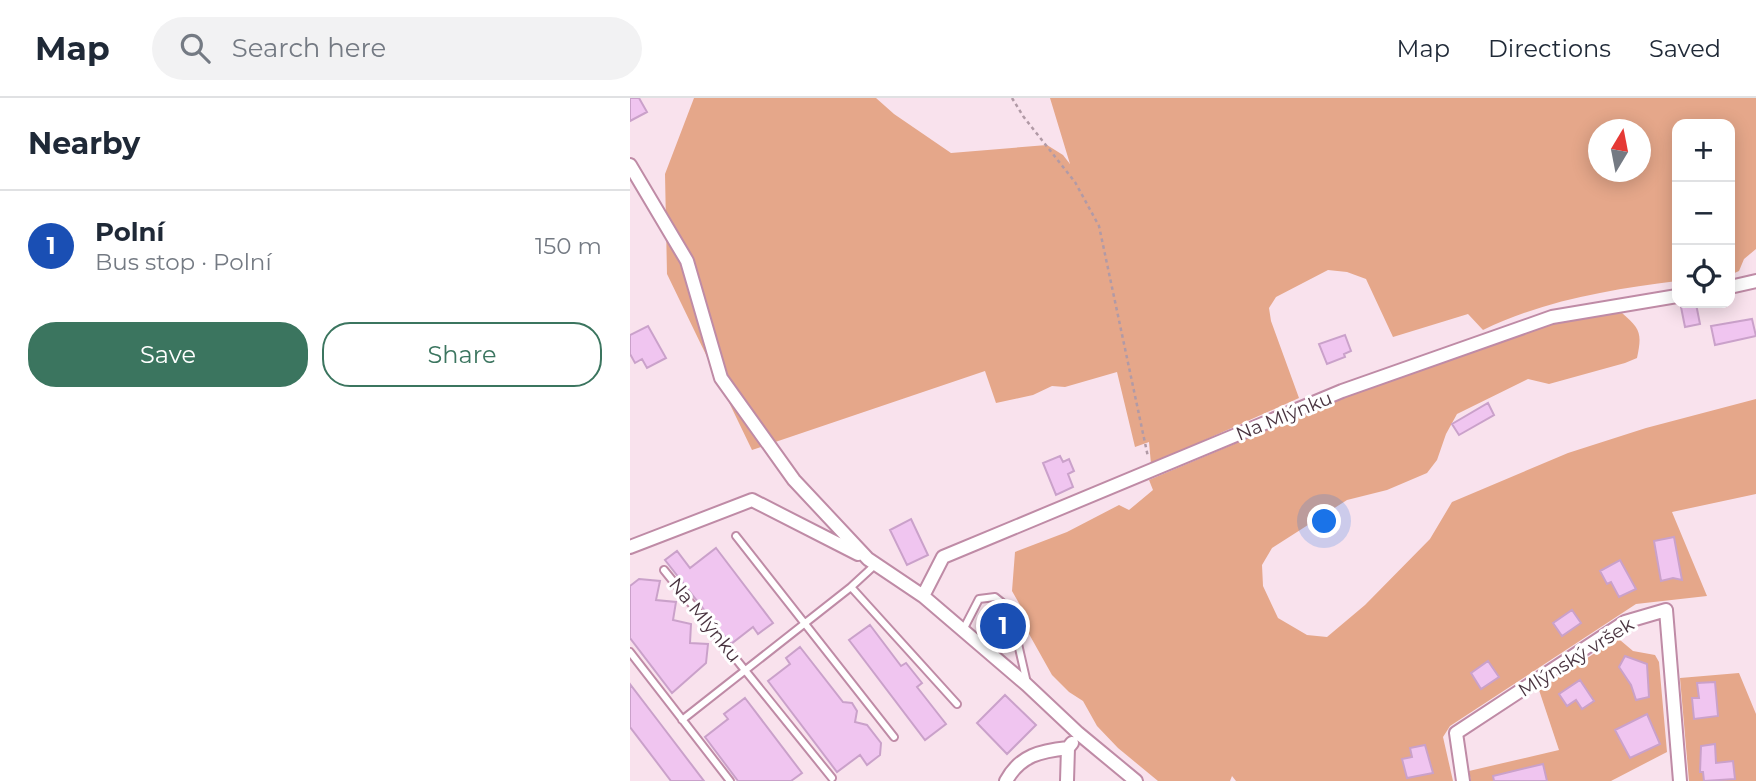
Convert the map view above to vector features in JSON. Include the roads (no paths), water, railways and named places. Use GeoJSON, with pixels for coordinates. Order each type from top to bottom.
{"type":"FeatureCollection","features":[{"type":"Feature","properties":{"kind":"street"},"geometry":{"type":"LineString","coordinates":[[630,165],[687,261],[720,378],[794,480],[872,561]]}},
{"type":"Feature","properties":{"kind":"street"},"geometry":{"type":"LineString","coordinates":[[1735,286],[1756,281]]}},
{"type":"Feature","properties":{"kind":"street","name":"Na Mlýnku"},"geometry":{"type":"LineString","coordinates":[[923,596],[943,557],[1342,391],[1552,317],[1672,297]]}},
{"type":"Feature","properties":{"kind":"street"},"geometry":{"type":"LineString","coordinates":[[630,547],[752,500],[872,561],[923,596],[1136,781]]}},
{"type":"Feature","properties":{"kind":"street","name":"Mlýnský vršek"},"geometry":{"type":"LineString","coordinates":[[1463,781],[1456,733],[1625,622],[1666,610],[1680,781]]}},
{"type":"Feature","properties":{"kind":"street"},"geometry":{"type":"LineString","coordinates":[[1067,781],[1068,748],[1078,733]]}},
{"type":"Feature","properties":{"kind":"street"},"geometry":{"type":"LineString","coordinates":[[1006,781],[1020,761],[1033,754],[1068,748]]}},
{"type":"Feature","properties":{"kind":"lane"},"geometry":{"type":"LineString","coordinates":[[736,536],[894,737]]}},
{"type":"Feature","properties":{"kind":"lane","name":"Na Mlýnku"},"geometry":{"type":"LineString","coordinates":[[682,720],[851,587],[872,561]]}},
{"type":"Feature","properties":{"kind":"lane","name":"Na Mlýnku"},"geometry":{"type":"LineString","coordinates":[[664,570],[832,778]]}},
{"type":"Feature","properties":{"kind":"lane"},"geometry":{"type":"LineString","coordinates":[[851,587],[957,704]]}},
{"type":"Feature","properties":{"kind":"lane"},"geometry":{"type":"LineString","coordinates":[[962,631],[979,599],[995,597],[1010,609],[1027,685]]}},
{"type":"Feature","properties":{"kind":"lane"},"geometry":{"type":"LineString","coordinates":[[630,652],[730,781]]}},
{"type":"Feature","properties":{"kind":"place","name":"Polní"},"geometry":{"type":"Point","coordinates":[1003,626]}}]}
